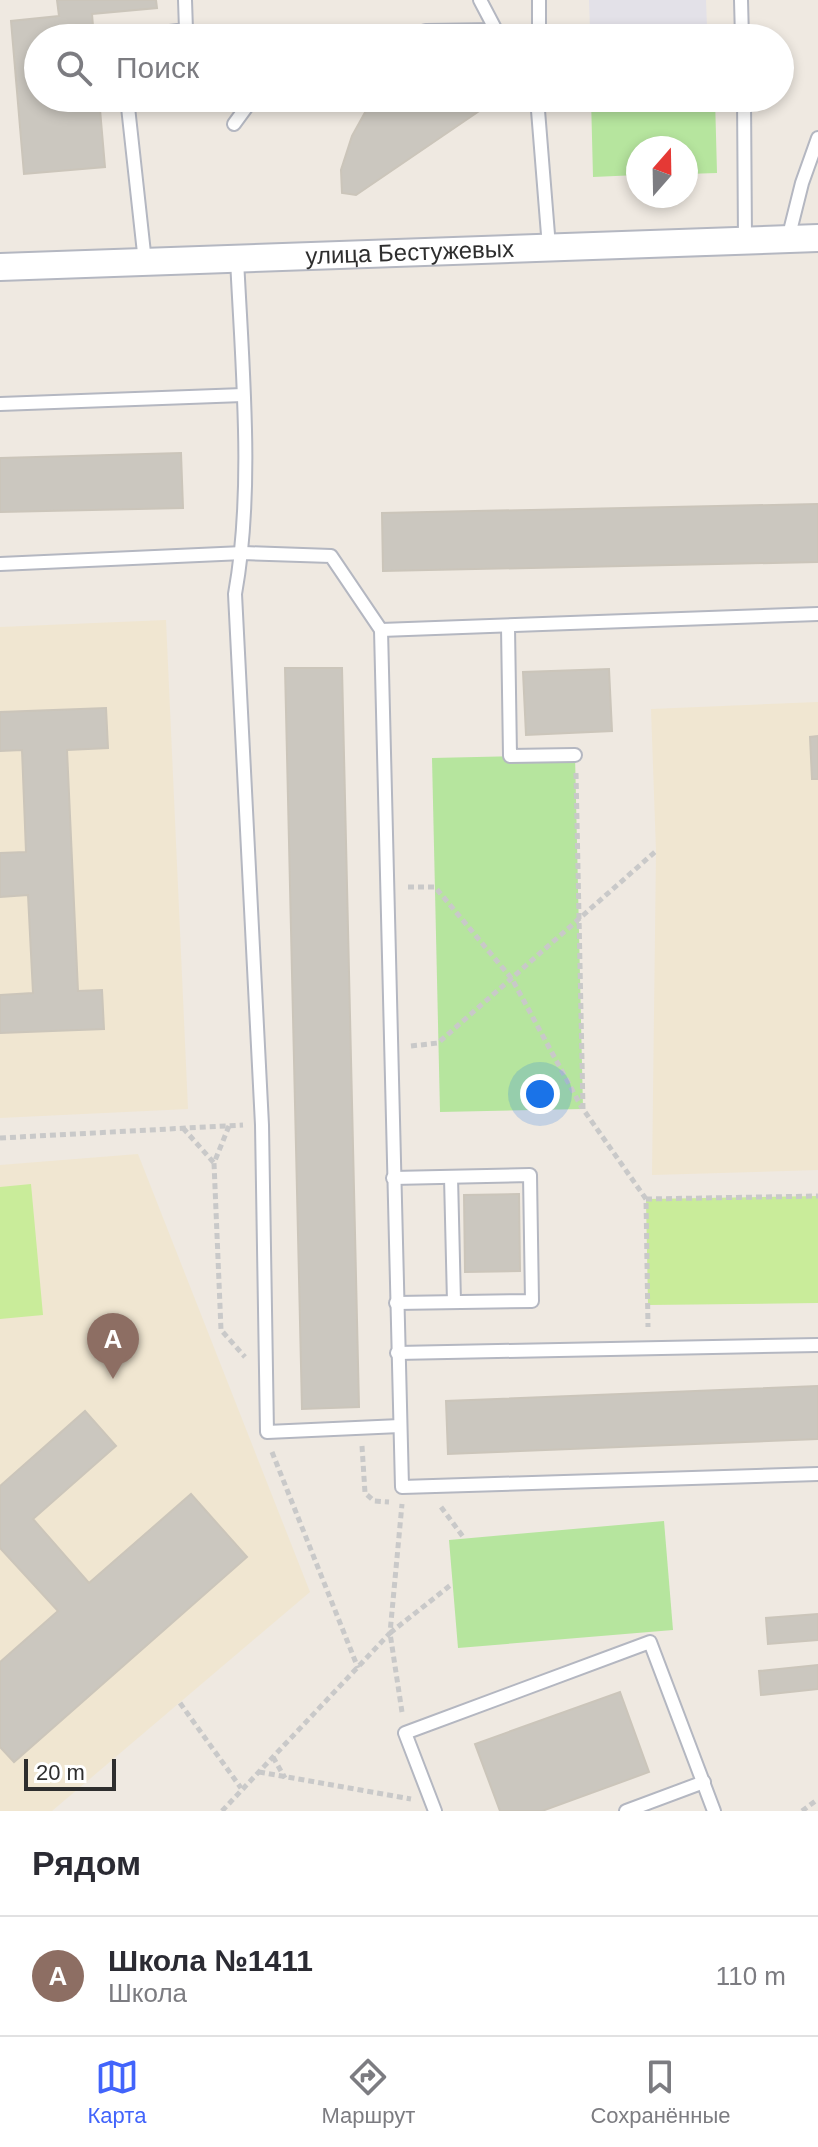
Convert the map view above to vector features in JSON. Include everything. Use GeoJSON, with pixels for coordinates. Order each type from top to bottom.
{"type":"FeatureCollection","features":[{"type":"Feature","properties":{"kind":"street","name":"улица Бестужевых"},"geometry":{"type":"LineString","coordinates":[[0,267],[818,238]]}},
{"type":"Feature","properties":{"kind":"lane"},"geometry":{"type":"LineString","coordinates":[[185,0],[186,24]]}},
{"type":"Feature","properties":{"kind":"lane"},"geometry":{"type":"LineString","coordinates":[[480,0],[493,24]]}},
{"type":"Feature","properties":{"kind":"lane"},"geometry":{"type":"LineString","coordinates":[[539,0],[539,24]]}},
{"type":"Feature","properties":{"kind":"lane"},"geometry":{"type":"LineString","coordinates":[[741,0],[742,24]]}},
{"type":"Feature","properties":{"kind":"lane"},"geometry":{"type":"LineString","coordinates":[[129,112],[145,263]]}},
{"type":"Feature","properties":{"kind":"lane"},"geometry":{"type":"LineString","coordinates":[[234,124],[243,112]]}},
{"type":"Feature","properties":{"kind":"lane"},"geometry":{"type":"LineString","coordinates":[[536,112],[549,247]]}},
{"type":"Feature","properties":{"kind":"lane"},"geometry":{"type":"LineString","coordinates":[[744,112],[745,240]]}},
{"type":"Feature","properties":{"kind":"lane"},"geometry":{"type":"LineString","coordinates":[[788,239],[802,183],[818,138]]}},
{"type":"Feature","properties":{"kind":"lane"},"geometry":{"type":"LineString","coordinates":[[237,259],[243,395],[243,553],[235,594],[262,1125],[267,1432],[400,1426]]}},
{"type":"Feature","properties":{"kind":"lane"},"geometry":{"type":"LineString","coordinates":[[0,404],[243,395]]}},
{"type":"Feature","properties":{"kind":"lane"},"geometry":{"type":"LineString","coordinates":[[0,564],[243,553],[331,556],[381,630],[402,1487],[818,1474]]}},
{"type":"Feature","properties":{"kind":"lane"},"geometry":{"type":"LineString","coordinates":[[381,630],[818,614]]}},
{"type":"Feature","properties":{"kind":"lane"},"geometry":{"type":"LineString","coordinates":[[508,627],[510,756],[575,755]]}},
{"type":"Feature","properties":{"kind":"lane"},"geometry":{"type":"LineString","coordinates":[[393,1178],[530,1175],[532,1301],[396,1303]]}},
{"type":"Feature","properties":{"kind":"lane"},"geometry":{"type":"LineString","coordinates":[[451,1177],[454,1302]]}},
{"type":"Feature","properties":{"kind":"lane"},"geometry":{"type":"LineString","coordinates":[[397,1353],[818,1345]]}},
{"type":"Feature","properties":{"kind":"lane"},"geometry":{"type":"LineString","coordinates":[[433,1806],[405,1733],[650,1642],[714,1811]]}},
{"type":"Feature","properties":{"kind":"lane"},"geometry":{"type":"LineString","coordinates":[[626,1811],[704,1782]]}},
{"type":"Feature","properties":{"kind":"path"},"geometry":{"type":"LineString","coordinates":[[575,755],[583,1109]]}},
{"type":"Feature","properties":{"kind":"path"},"geometry":{"type":"LineString","coordinates":[[390,1048],[438,1043],[656,851]]}},
{"type":"Feature","properties":{"kind":"path"},"geometry":{"type":"LineString","coordinates":[[387,887],[435,887],[512,979],[583,1109],[646,1199],[647,1348]]}},
{"type":"Feature","properties":{"kind":"path"},"geometry":{"type":"LineString","coordinates":[[0,1138],[262,1125]]}},
{"type":"Feature","properties":{"kind":"path"},"geometry":{"type":"LineString","coordinates":[[229,1126],[214,1163],[221,1330],[266,1381]]}},
{"type":"Feature","properties":{"kind":"path"},"geometry":{"type":"LineString","coordinates":[[182,1128],[214,1163]]}},
{"type":"Feature","properties":{"kind":"path"},"geometry":{"type":"LineString","coordinates":[[646,1199],[818,1196]]}},
{"type":"Feature","properties":{"kind":"path"},"geometry":{"type":"LineString","coordinates":[[267,1432],[268,1443],[358,1668]]}},
{"type":"Feature","properties":{"kind":"path"},"geometry":{"type":"LineString","coordinates":[[362,1439],[365,1493],[374,1501],[402,1502],[390,1633],[405,1733]]}},
{"type":"Feature","properties":{"kind":"path"},"geometry":{"type":"LineString","coordinates":[[425,1487],[464,1538]]}},
{"type":"Feature","properties":{"kind":"path"},"geometry":{"type":"LineString","coordinates":[[222,1811],[390,1633],[452,1584]]}},
{"type":"Feature","properties":{"kind":"path"},"geometry":{"type":"LineString","coordinates":[[180,1703],[241,1788]]}},
{"type":"Feature","properties":{"kind":"path"},"geometry":{"type":"LineString","coordinates":[[273,1757],[285,1779]]}},
{"type":"Feature","properties":{"kind":"path"},"geometry":{"type":"LineString","coordinates":[[258,1772],[433,1806]]}},
{"type":"Feature","properties":{"kind":"path"},"geometry":{"type":"LineString","coordinates":[[802,1811],[818,1799]]}},
{"type":"Feature","properties":{"kind":"shaded area"},"geometry":{"type":"Polygon","coordinates":[[[589,0],[706,0],[707,24],[590,24],[589,0]]]}},
{"type":"Feature","properties":{"kind":"shaded area"},"geometry":{"type":"Polygon","coordinates":[[[166,620],[188,1109],[0,1118],[0,627],[166,620]]]}},
{"type":"Feature","properties":{"kind":"shaded area"},"geometry":{"type":"Polygon","coordinates":[[[818,702],[818,1170],[652,1175],[656,851],[651,709],[818,702]]]}},
{"type":"Feature","properties":{"kind":"shaded area"},"geometry":{"type":"Polygon","coordinates":[[[138,1154],[310,1592],[52,1811],[0,1811],[0,1165],[138,1154]]]}},
{"type":"Feature","properties":{"kind":"green space"},"geometry":{"type":"Polygon","coordinates":[[[591,112],[715,112],[717,173],[698,174],[698,136],[626,136],[626,176],[593,177],[591,112]]]}},
{"type":"Feature","properties":{"kind":"green space"},"geometry":{"type":"Polygon","coordinates":[[[575,755],[583,1109],[440,1112],[432,758],[575,755]]]}},
{"type":"Feature","properties":{"kind":"green space"},"geometry":{"type":"Polygon","coordinates":[[[31,1184],[43,1315],[0,1319],[0,1187],[31,1184]]]}},
{"type":"Feature","properties":{"kind":"green space"},"geometry":{"type":"Polygon","coordinates":[[[818,1196],[818,1303],[648,1305],[646,1199],[818,1196]]]}},
{"type":"Feature","properties":{"kind":"green space"},"geometry":{"type":"Polygon","coordinates":[[[664,1521],[673,1630],[458,1648],[449,1540],[664,1521]]]}},
{"type":"Feature","properties":{"kind":"building"},"geometry":{"type":"Polygon","coordinates":[[[57,0],[156,0],[157,8],[92,14],[93,24],[24,24],[24,112],[100,112],[105,167],[24,174],[11,21],[59,16],[57,0]]]}},
{"type":"Feature","properties":{"kind":"building"},"geometry":{"type":"Polygon","coordinates":[[[365,112],[478,112],[356,195],[342,193],[341,170],[352,136],[365,112]]]}},
{"type":"Feature","properties":{"kind":"building"},"geometry":{"type":"Polygon","coordinates":[[[181,453],[183,508],[0,512],[0,458],[181,453]]]}},
{"type":"Feature","properties":{"kind":"building"},"geometry":{"type":"Polygon","coordinates":[[[818,504],[818,562],[383,571],[382,513],[818,504]]]}},
{"type":"Feature","properties":{"kind":"building"},"geometry":{"type":"Polygon","coordinates":[[[285,668],[342,668],[359,1407],[302,1409],[285,668]]]}},
{"type":"Feature","properties":{"kind":"building"},"geometry":{"type":"Polygon","coordinates":[[[609,669],[612,731],[526,735],[523,672],[609,669]]]}},
{"type":"Feature","properties":{"kind":"building"},"geometry":{"type":"Polygon","coordinates":[[[106,708],[108,748],[67,750],[78,991],[102,990],[104,1029],[0,1033],[0,995],[33,993],[28,895],[0,897],[0,853],[26,852],[22,750],[0,751],[0,712],[106,708]]]}},
{"type":"Feature","properties":{"kind":"building"},"geometry":{"type":"Polygon","coordinates":[[[818,736],[818,779],[812,779],[810,737],[818,736]]]}},
{"type":"Feature","properties":{"kind":"building"},"geometry":{"type":"Polygon","coordinates":[[[519,1194],[520,1271],[465,1272],[464,1195],[519,1194]]]}},
{"type":"Feature","properties":{"kind":"building"},"geometry":{"type":"Polygon","coordinates":[[[818,1386],[818,1439],[448,1454],[446,1401],[818,1386]]]}},
{"type":"Feature","properties":{"kind":"building"},"geometry":{"type":"Polygon","coordinates":[[[85,1411],[116,1446],[33,1519],[89,1583],[191,1494],[247,1557],[14,1762],[0,1747],[0,1662],[58,1611],[0,1548],[0,1486],[85,1411]]]}},
{"type":"Feature","properties":{"kind":"building"},"geometry":{"type":"Polygon","coordinates":[[[818,1614],[818,1640],[768,1644],[766,1618],[818,1614]]]}},
{"type":"Feature","properties":{"kind":"building"},"geometry":{"type":"Polygon","coordinates":[[[818,1665],[818,1689],[761,1695],[759,1671],[818,1665]]]}},
{"type":"Feature","properties":{"kind":"building"},"geometry":{"type":"Polygon","coordinates":[[[620,1692],[649,1772],[542,1811],[500,1811],[475,1744],[620,1692]]]}},
{"type":"Feature","properties":{"kind":"place","name":"Школа №1411"},"geometry":{"type":"Point","coordinates":[113,1379]}}]}
